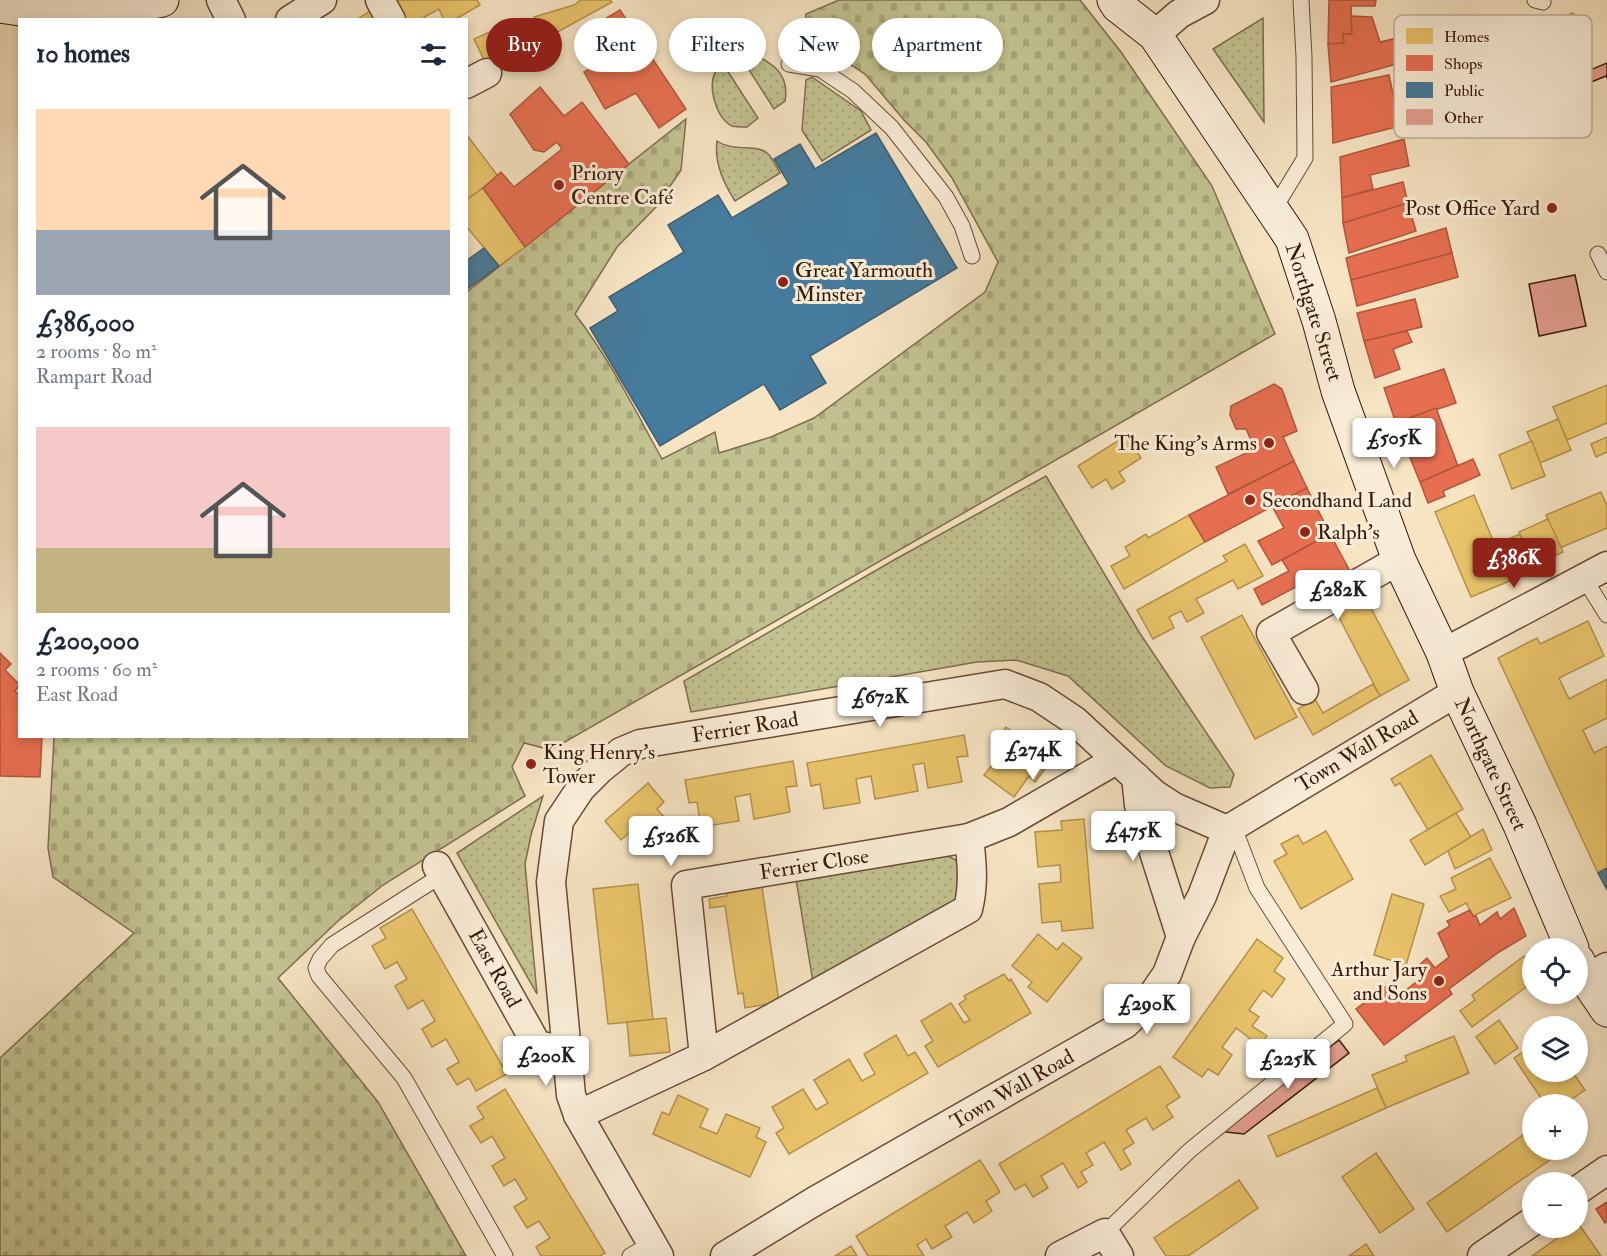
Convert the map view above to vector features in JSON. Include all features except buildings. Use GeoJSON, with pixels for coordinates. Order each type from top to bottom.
{"type":"FeatureCollection","features":[{"type":"Feature","properties":{"kind":"street"},"geometry":{"type":"LineString","coordinates":[[0,6],[76,17],[162,0]]}},
{"type":"Feature","properties":{"kind":"street"},"geometry":{"type":"LineString","coordinates":[[221,0],[230,18]]}},
{"type":"Feature","properties":{"kind":"street"},"geometry":{"type":"LineString","coordinates":[[293,18],[322,0]]}},
{"type":"Feature","properties":{"kind":"street"},"geometry":{"type":"LineString","coordinates":[[380,0],[390,18]]}},
{"type":"Feature","properties":{"kind":"street","name":"Northgate Street"},"geometry":{"type":"LineString","coordinates":[[1114,0],[1118,6],[1151,22],[1292,239],[1319,321],[1338,391],[1399,560],[1443,653],[1457,692],[1520,825],[1568,938]]}},
{"type":"Feature","properties":{"kind":"street"},"geometry":{"type":"LineString","coordinates":[[1151,22],[1179,15],[1205,0]]}},
{"type":"Feature","properties":{"kind":"street"},"geometry":{"type":"LineString","coordinates":[[1304,690],[1271,633],[1399,560]]}},
{"type":"Feature","properties":{"kind":"street"},"geometry":{"type":"LineString","coordinates":[[1443,653],[1596,572]]}},
{"type":"Feature","properties":{"kind":"street","name":"Ferrier Road"},"geometry":{"type":"LineString","coordinates":[[566,1052],[551,882],[560,821],[581,788],[600,769],[621,752],[640,744],[1005,684],[1039,697],[1075,721],[1154,794],[1174,807],[1230,828]]}},
{"type":"Feature","properties":{"kind":"street","name":"Town Wall Road"},"geometry":{"type":"LineString","coordinates":[[725,1256],[815,1201],[1125,1024],[1147,1004],[1167,974],[1230,828],[1457,692]]}},
{"type":"Feature","properties":{"kind":"street"},"geometry":{"type":"LineString","coordinates":[[1126,768],[1182,937]]}},
{"type":"Feature","properties":{"kind":"street","name":"Ferrier Close"},"geometry":{"type":"LineString","coordinates":[[704,1056],[686,885],[969,838],[1126,768]]}},
{"type":"Feature","properties":{"kind":"street"},"geometry":{"type":"LineString","coordinates":[[579,1115],[704,1056],[968,909],[973,867],[969,838]]}},
{"type":"Feature","properties":{"kind":"street","name":"East Road"},"geometry":{"type":"LineString","coordinates":[[439,870],[537,1045],[566,1052]]}},
{"type":"Feature","properties":{"kind":"street"},"geometry":{"type":"LineString","coordinates":[[1590,969],[1607,1010]]}},
{"type":"Feature","properties":{"kind":"street"},"geometry":{"type":"LineString","coordinates":[[566,1052],[571,1095],[579,1115],[647,1252]]}},
{"type":"Feature","properties":{"kind":"street"},"geometry":{"type":"LineString","coordinates":[[1588,1183],[1607,1170]]}},
{"type":"Feature","properties":{"kind":"street"},"geometry":{"type":"LineString","coordinates":[[1482,1256],[1522,1229]]}},
{"type":"Feature","properties":{"kind":"street"},"geometry":{"type":"LineString","coordinates":[[1060,1256],[1112,1245]]}},
{"type":"Feature","properties":{"kind":"lane"},"geometry":{"type":"LineString","coordinates":[[1274,209],[1305,158],[1301,0]]}},
{"type":"Feature","properties":{"kind":"lane"},"geometry":{"type":"LineString","coordinates":[[824,72],[853,91],[892,128],[946,197],[962,226],[972,256]]}},
{"type":"Feature","properties":{"kind":"lane"},"geometry":{"type":"LineString","coordinates":[[1598,254],[1607,272]]}},
{"type":"Feature","properties":{"kind":"lane"},"geometry":{"type":"LineString","coordinates":[[1596,572],[1607,615]]}},
{"type":"Feature","properties":{"kind":"lane"},"geometry":{"type":"LineString","coordinates":[[1112,1245],[1189,1150],[1345,1024],[1257,888],[1230,828]]}},
{"type":"Feature","properties":{"kind":"lane"},"geometry":{"type":"LineString","coordinates":[[439,870],[332,945],[320,959],[316,968],[319,976],[404,1078],[506,1256]]}},
{"type":"Feature","properties":{"kind":"green space"},"geometry":{"type":"Polygon","coordinates":[[[839,0],[1080,0],[1121,52],[1212,186],[1275,334],[551,750],[524,743],[512,767],[525,796],[383,885],[338,921],[278,978],[378,1102],[466,1256],[0,1256],[0,1058],[134,933],[53,877],[48,848],[54,738],[468,738],[468,291],[686,119],[681,170],[656,207],[617,247],[575,314],[610,366],[662,459],[715,432],[719,453],[771,437],[814,418],[985,292],[998,262],[952,178],[926,142],[860,71],[860,18],[806,18],[806,14],[839,0]]]}},
{"type":"Feature","properties":{"kind":"green space"},"geometry":{"type":"Polygon","coordinates":[[[1263,18],[1264,122],[1213,49],[1263,18]]]}},
{"type":"Feature","properties":{"kind":"green space"},"geometry":{"type":"Polygon","coordinates":[[[766,61],[777,70],[785,83],[785,101],[774,109],[750,72],[766,72],[766,61]]]}},
{"type":"Feature","properties":{"kind":"green space"},"geometry":{"type":"Polygon","coordinates":[[[716,72],[728,72],[758,118],[747,127],[732,126],[726,122],[715,101],[713,77],[716,72]]]}},
{"type":"Feature","properties":{"kind":"green space"},"geometry":{"type":"Polygon","coordinates":[[[812,77],[861,111],[871,130],[822,161],[802,130],[806,80],[812,77]]]}},
{"type":"Feature","properties":{"kind":"green space"},"geometry":{"type":"Polygon","coordinates":[[[717,141],[730,146],[763,150],[771,157],[780,173],[735,201],[721,172],[717,157],[717,141]]]}},
{"type":"Feature","properties":{"kind":"green space"},"geometry":{"type":"Polygon","coordinates":[[[1046,476],[1139,632],[1234,774],[1230,787],[1210,788],[1166,766],[1068,676],[1016,660],[977,662],[691,712],[684,681],[894,560],[1046,476]]]}},
{"type":"Feature","properties":{"kind":"green space"},"geometry":{"type":"Polygon","coordinates":[[[543,796],[525,864],[537,994],[457,853],[543,796]]]}},
{"type":"Feature","properties":{"kind":"green space"},"geometry":{"type":"Polygon","coordinates":[[[940,854],[955,860],[962,868],[964,895],[814,988],[796,879],[940,854]]]}},
{"type":"Feature","properties":{"kind":"place","name":"Priory Centre Café"},"geometry":{"type":"Point","coordinates":[559,185]}},
{"type":"Feature","properties":{"kind":"place","name":"Post Office Yard"},"geometry":{"type":"Point","coordinates":[1552,208]}},
{"type":"Feature","properties":{"kind":"place","name":"Great Yarmouth Minster"},"geometry":{"type":"Point","coordinates":[783,282]}},
{"type":"Feature","properties":{"kind":"place","name":"The King's Arms"},"geometry":{"type":"Point","coordinates":[1269,443]}},
{"type":"Feature","properties":{"kind":"place","name":"Secondhand Land"},"geometry":{"type":"Point","coordinates":[1250,500]}},
{"type":"Feature","properties":{"kind":"place","name":"Ralph's"},"geometry":{"type":"Point","coordinates":[1305,532]}},
{"type":"Feature","properties":{"kind":"place","name":"King Henry's Tower"},"geometry":{"type":"Point","coordinates":[531,764]}},
{"type":"Feature","properties":{"kind":"place","name":"Arthur Jary and Sons"},"geometry":{"type":"Point","coordinates":[1439,981]}}]}
